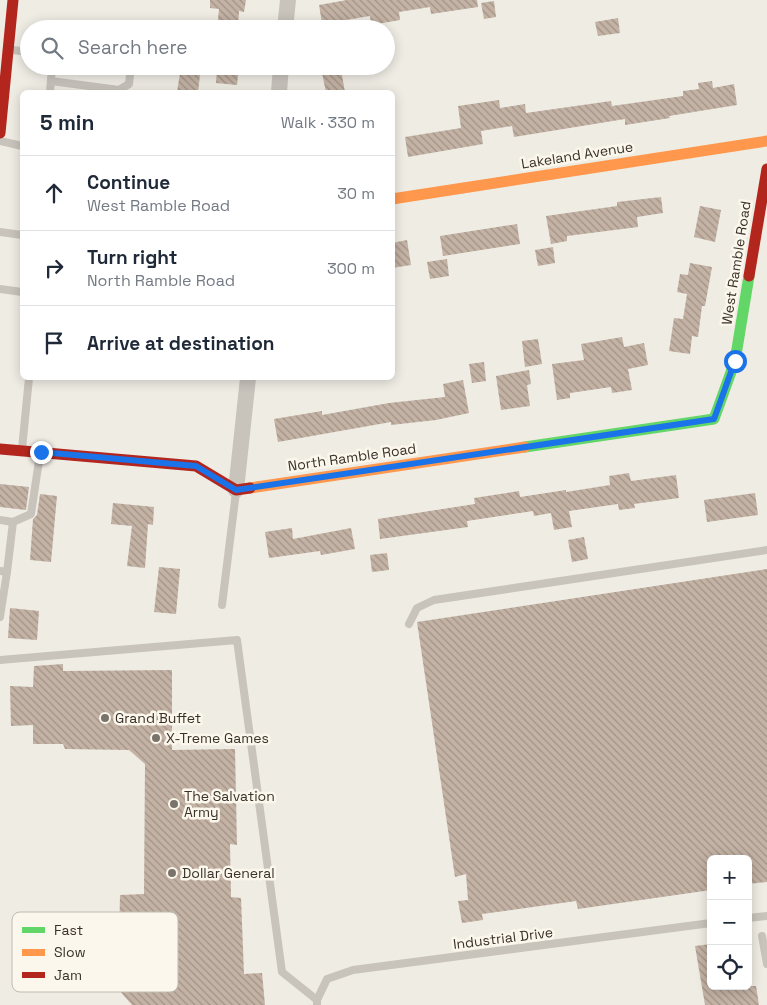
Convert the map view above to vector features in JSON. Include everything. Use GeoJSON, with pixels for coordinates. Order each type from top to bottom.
{"type":"FeatureCollection","features":[{"type":"Feature","properties":{"kind":"street"},"geometry":{"type":"LineString","coordinates":[[0,132],[13,0]]}},
{"type":"Feature","properties":{"kind":"street"},"geometry":{"type":"LineString","coordinates":[[286,20],[288,0]]}},
{"type":"Feature","properties":{"kind":"street"},"geometry":{"type":"LineString","coordinates":[[279,90],[280,75]]}},
{"type":"Feature","properties":{"kind":"street","name":"Lakeland Avenue"},"geometry":{"type":"LineString","coordinates":[[395,199],[767,141]]}},
{"type":"Feature","properties":{"kind":"street","name":"West Ramble Road"},"geometry":{"type":"LineString","coordinates":[[714,419],[735,361],[767,169]]}},
{"type":"Feature","properties":{"kind":"street"},"geometry":{"type":"LineString","coordinates":[[0,449],[196,466],[236,490],[248,380]]}},
{"type":"Feature","properties":{"kind":"street","name":"North Ramble Road"},"geometry":{"type":"LineString","coordinates":[[236,490],[714,419]]}},
{"type":"Feature","properties":{"kind":"lane"},"geometry":{"type":"LineString","coordinates":[[8,49],[20,51]]}},
{"type":"Feature","properties":{"kind":"lane"},"geometry":{"type":"LineString","coordinates":[[50,90],[51,75]]}},
{"type":"Feature","properties":{"kind":"lane"},"geometry":{"type":"LineString","coordinates":[[51,81],[119,90],[129,84],[130,75]]}},
{"type":"Feature","properties":{"kind":"lane"},"geometry":{"type":"LineString","coordinates":[[0,141],[20,146]]}},
{"type":"Feature","properties":{"kind":"lane"},"geometry":{"type":"LineString","coordinates":[[0,232],[20,235]]}},
{"type":"Feature","properties":{"kind":"lane"},"geometry":{"type":"LineString","coordinates":[[0,290],[20,292]]}},
{"type":"Feature","properties":{"kind":"lane"},"geometry":{"type":"LineString","coordinates":[[22,451],[29,380]]}},
{"type":"Feature","properties":{"kind":"lane"},"geometry":{"type":"LineString","coordinates":[[0,520],[13,522],[31,514],[41,452]]}},
{"type":"Feature","properties":{"kind":"lane"},"geometry":{"type":"LineString","coordinates":[[222,605],[236,490]]}},
{"type":"Feature","properties":{"kind":"lane"},"geometry":{"type":"LineString","coordinates":[[0,617],[4,572],[13,522]]}},
{"type":"Feature","properties":{"kind":"lane"},"geometry":{"type":"LineString","coordinates":[[409,624],[417,608],[434,600],[767,550]]}},
{"type":"Feature","properties":{"kind":"lane"},"geometry":{"type":"LineString","coordinates":[[0,660],[237,640],[282,972],[317,1002]]}},
{"type":"Feature","properties":{"kind":"lane"},"geometry":{"type":"LineString","coordinates":[[752,918],[767,916]]}},
{"type":"Feature","properties":{"kind":"lane","name":"Industrial Drive"},"geometry":{"type":"LineString","coordinates":[[317,1002],[327,979],[353,970],[707,924]]}},
{"type":"Feature","properties":{"kind":"lane"},"geometry":{"type":"LineString","coordinates":[[762,936],[767,964]]}},
{"type":"Feature","properties":{"kind":"building"},"geometry":{"type":"Polygon","coordinates":[[[210,0],[246,0],[244,12],[239,11],[238,20],[218,20],[219,9],[210,8],[210,0]]]}},
{"type":"Feature","properties":{"kind":"building"},"geometry":{"type":"Polygon","coordinates":[[[347,0],[477,0],[478,7],[431,14],[430,7],[399,12],[400,20],[395,21],[370,20],[370,16],[346,20],[322,20],[319,5],[347,0]]]}},
{"type":"Feature","properties":{"kind":"building"},"geometry":{"type":"Polygon","coordinates":[[[494,1],[496,17],[484,19],[481,3],[494,1]]]}},
{"type":"Feature","properties":{"kind":"building"},"geometry":{"type":"Polygon","coordinates":[[[618,18],[620,33],[598,36],[595,22],[618,18]]]}},
{"type":"Feature","properties":{"kind":"building"},"geometry":{"type":"Polygon","coordinates":[[[180,75],[200,75],[198,90],[177,90],[180,75]]]}},
{"type":"Feature","properties":{"kind":"building"},"geometry":{"type":"Polygon","coordinates":[[[216,75],[238,75],[237,85],[216,83],[216,75]]]}},
{"type":"Feature","properties":{"kind":"building"},"geometry":{"type":"Polygon","coordinates":[[[322,75],[342,75],[345,90],[326,90],[322,75]]]}},
{"type":"Feature","properties":{"kind":"building"},"geometry":{"type":"Polygon","coordinates":[[[712,81],[713,88],[734,84],[737,105],[625,125],[625,119],[514,137],[512,126],[481,131],[483,144],[408,157],[405,137],[461,128],[458,106],[499,100],[500,108],[525,104],[526,113],[611,101],[612,106],[683,96],[683,91],[699,89],[698,83],[712,81]]]}},
{"type":"Feature","properties":{"kind":"building"},"geometry":{"type":"Polygon","coordinates":[[[661,197],[663,213],[637,217],[638,227],[567,236],[567,241],[551,244],[546,216],[617,206],[617,202],[661,197]]]}},
{"type":"Feature","properties":{"kind":"building"},"geometry":{"type":"Polygon","coordinates":[[[700,206],[721,210],[715,242],[694,237],[700,206]]]}},
{"type":"Feature","properties":{"kind":"building"},"geometry":{"type":"Polygon","coordinates":[[[517,224],[520,244],[443,256],[440,236],[517,224]]]}},
{"type":"Feature","properties":{"kind":"building"},"geometry":{"type":"Polygon","coordinates":[[[407,240],[411,265],[395,268],[395,242],[407,240]]]}},
{"type":"Feature","properties":{"kind":"building"},"geometry":{"type":"Polygon","coordinates":[[[553,247],[555,263],[538,266],[535,250],[553,247]]]}},
{"type":"Feature","properties":{"kind":"building"},"geometry":{"type":"Polygon","coordinates":[[[447,259],[449,276],[430,279],[427,262],[447,259]]]}},
{"type":"Feature","properties":{"kind":"building"},"geometry":{"type":"Polygon","coordinates":[[[690,263],[712,267],[705,306],[702,306],[698,337],[692,336],[690,354],[669,351],[674,318],[683,319],[687,294],[677,292],[680,274],[688,275],[690,263]]]}},
{"type":"Feature","properties":{"kind":"building"},"geometry":{"type":"Polygon","coordinates":[[[622,337],[624,347],[644,343],[648,365],[628,369],[632,390],[612,393],[611,387],[570,393],[570,398],[557,400],[552,364],[584,360],[581,344],[622,337]]]}},
{"type":"Feature","properties":{"kind":"building"},"geometry":{"type":"Polygon","coordinates":[[[538,339],[542,364],[525,367],[522,341],[538,339]]]}},
{"type":"Feature","properties":{"kind":"building"},"geometry":{"type":"Polygon","coordinates":[[[484,362],[486,381],[472,383],[469,364],[484,362]]]}},
{"type":"Feature","properties":{"kind":"building"},"geometry":{"type":"Polygon","coordinates":[[[529,370],[531,384],[527,385],[530,406],[501,410],[496,376],[529,370]]]}},
{"type":"Feature","properties":{"kind":"building"},"geometry":{"type":"Polygon","coordinates":[[[463,380],[469,413],[436,420],[391,425],[391,422],[278,442],[274,419],[322,411],[322,415],[389,403],[445,397],[443,384],[463,380]]]}},
{"type":"Feature","properties":{"kind":"building"},"geometry":{"type":"Polygon","coordinates":[[[629,473],[631,481],[676,475],[679,498],[634,504],[635,508],[619,510],[618,504],[569,511],[572,527],[554,530],[551,513],[534,516],[533,511],[467,521],[468,527],[380,539],[378,519],[475,504],[474,498],[519,491],[520,497],[610,485],[609,476],[629,473]]]}},
{"type":"Feature","properties":{"kind":"building"},"geometry":{"type":"Polygon","coordinates":[[[0,484],[29,487],[26,510],[0,507],[0,484]]]}},
{"type":"Feature","properties":{"kind":"building"},"geometry":{"type":"Polygon","coordinates":[[[755,493],[758,515],[707,522],[704,500],[755,493]]]}},
{"type":"Feature","properties":{"kind":"building"},"geometry":{"type":"Polygon","coordinates":[[[40,494],[57,496],[51,562],[30,560],[33,519],[37,515],[40,494]]]}},
{"type":"Feature","properties":{"kind":"building"},"geometry":{"type":"Polygon","coordinates":[[[113,503],[154,507],[153,525],[148,524],[145,568],[127,566],[132,526],[111,524],[113,503]]]}},
{"type":"Feature","properties":{"kind":"building"},"geometry":{"type":"Polygon","coordinates":[[[292,528],[293,539],[351,528],[355,549],[321,555],[320,551],[269,558],[265,532],[292,528]]]}},
{"type":"Feature","properties":{"kind":"building"},"geometry":{"type":"Polygon","coordinates":[[[584,537],[588,559],[572,562],[568,540],[584,537]]]}},
{"type":"Feature","properties":{"kind":"building"},"geometry":{"type":"Polygon","coordinates":[[[387,553],[389,570],[372,572],[370,555],[387,553]]]}},
{"type":"Feature","properties":{"kind":"building"},"geometry":{"type":"Polygon","coordinates":[[[159,567],[180,569],[176,614],[154,612],[159,567]]]}},
{"type":"Feature","properties":{"kind":"building"},"geometry":{"type":"Polygon","coordinates":[[[767,569],[767,882],[752,884],[752,855],[707,855],[707,891],[578,909],[576,901],[482,914],[483,920],[462,923],[458,901],[468,900],[466,874],[455,877],[417,622],[767,569]]]}},
{"type":"Feature","properties":{"kind":"building"},"geometry":{"type":"Polygon","coordinates":[[[10,608],[39,611],[37,640],[8,638],[10,608]]]}},
{"type":"Feature","properties":{"kind":"building"},"geometry":{"type":"Polygon","coordinates":[[[63,664],[63,671],[172,670],[172,750],[235,749],[237,845],[230,844],[231,897],[241,898],[244,974],[262,973],[265,1005],[132,1005],[121,992],[178,992],[178,912],[120,912],[120,895],[144,894],[145,764],[129,750],[65,749],[63,744],[33,744],[33,725],[11,726],[10,686],[33,687],[34,666],[63,664]]]}},
{"type":"Feature","properties":{"kind":"building"},"geometry":{"type":"Polygon","coordinates":[[[707,944],[707,990],[752,990],[752,986],[756,986],[759,1005],[705,1005],[695,946],[707,944]]]}},
{"type":"Feature","properties":{"kind":"traffic: fast"},"geometry":{"type":"LineString","coordinates":[[525,447],[714,419],[735,361],[749,276]]}},
{"type":"Feature","properties":{"kind":"traffic: slow"},"geometry":{"type":"LineString","coordinates":[[395,199],[767,141]]}},
{"type":"Feature","properties":{"kind":"traffic: slow"},"geometry":{"type":"LineString","coordinates":[[250,488],[525,447]]}},
{"type":"Feature","properties":{"kind":"traffic: jam"},"geometry":{"type":"LineString","coordinates":[[0,133],[13,0]]}},
{"type":"Feature","properties":{"kind":"traffic: jam"},"geometry":{"type":"LineString","coordinates":[[749,276],[767,169]]}},
{"type":"Feature","properties":{"kind":"traffic: jam"},"geometry":{"type":"LineString","coordinates":[[0,449],[196,466],[236,490],[250,488]]}},
{"type":"Feature","properties":{"kind":"place","name":"Grand Buffet"},"geometry":{"type":"Point","coordinates":[105,718]}},
{"type":"Feature","properties":{"kind":"place","name":"X-Treme Games"},"geometry":{"type":"Point","coordinates":[156,738]}},
{"type":"Feature","properties":{"kind":"place","name":"The Salvation Army"},"geometry":{"type":"Point","coordinates":[174,804]}},
{"type":"Feature","properties":{"kind":"place","name":"Dollar General"},"geometry":{"type":"Point","coordinates":[172,873]}},
{"type":"Feature","properties":{"kind":"route"},"geometry":{"type":"LineString","coordinates":[[41,452],[196,466],[236,490],[714,419],[735,361]]}}]}
